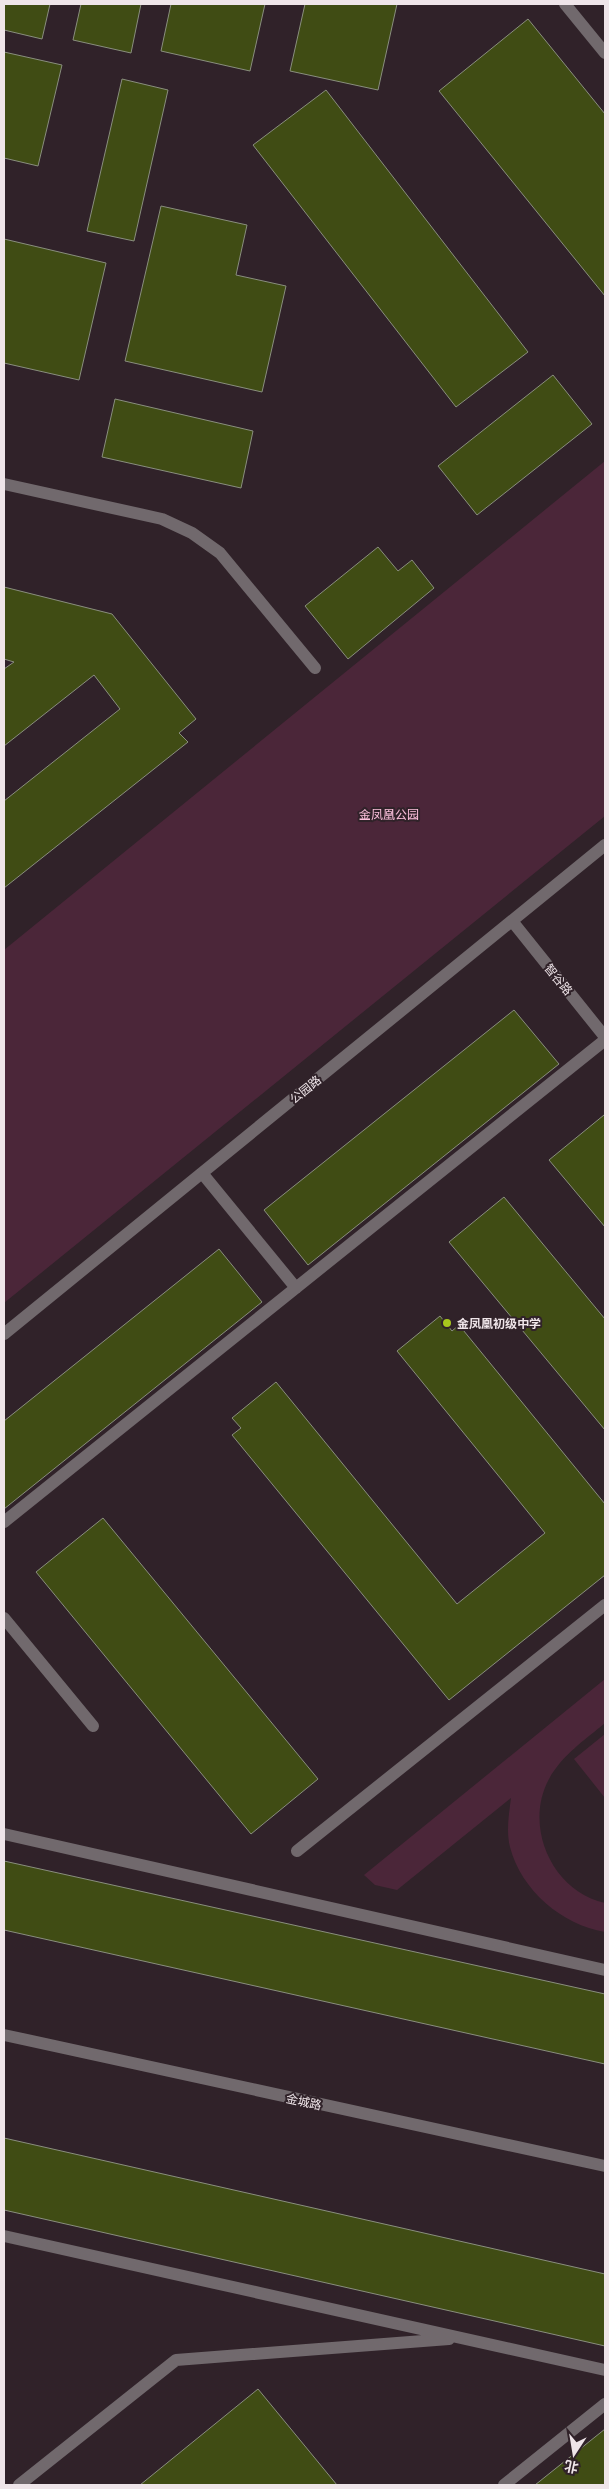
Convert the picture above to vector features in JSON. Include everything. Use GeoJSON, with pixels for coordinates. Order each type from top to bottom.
{"type":"FeatureCollection","features":[{"type":"Feature","properties":{"kind":"street"},"geometry":{"type":"LineString","coordinates":[[565,4],[605,53]]}},
{"type":"Feature","properties":{"kind":"street"},"geometry":{"type":"LineString","coordinates":[[4,484],[162,519],[192,533],[220,553],[315,668]]}},
{"type":"Feature","properties":{"kind":"street","name":"公园路"},"geometry":{"type":"LineString","coordinates":[[4,1334],[605,845]]}},
{"type":"Feature","properties":{"kind":"street","name":"智谷路"},"geometry":{"type":"LineString","coordinates":[[512,920],[605,1038]]}},
{"type":"Feature","properties":{"kind":"street"},"geometry":{"type":"LineString","coordinates":[[4,1522],[605,1038]]}},
{"type":"Feature","properties":{"kind":"street"},"geometry":{"type":"LineString","coordinates":[[202,1173],[296,1288]]}},
{"type":"Feature","properties":{"kind":"street"},"geometry":{"type":"LineString","coordinates":[[297,1851],[605,1605]]}},
{"type":"Feature","properties":{"kind":"street"},"geometry":{"type":"LineString","coordinates":[[4,1618],[94,1726]]}},
{"type":"Feature","properties":{"kind":"street"},"geometry":{"type":"LineString","coordinates":[[4,1834],[605,1970]]}},
{"type":"Feature","properties":{"kind":"street","name":"金城路"},"geometry":{"type":"LineString","coordinates":[[4,2035],[605,2166]]}},
{"type":"Feature","properties":{"kind":"street"},"geometry":{"type":"LineString","coordinates":[[4,2236],[605,2370]]}},
{"type":"Feature","properties":{"kind":"street"},"geometry":{"type":"LineString","coordinates":[[19,2485],[176,2360],[462,2338]]}},
{"type":"Feature","properties":{"kind":"street"},"geometry":{"type":"LineString","coordinates":[[504,2485],[605,2404]]}},
{"type":"Feature","properties":{"kind":"green space","name":"金凤凰公园"},"geometry":{"type":"Polygon","coordinates":[[[605,461],[605,816],[4,1303],[4,950],[605,461]]]}},
{"type":"Feature","properties":{"kind":"green space"},"geometry":{"type":"Polygon","coordinates":[[[605,1679],[605,1723],[574,1748],[554,1770],[542,1798],[539,1817],[548,1855],[558,1872],[571,1886],[587,1896],[605,1903],[605,1932],[574,1922],[559,1913],[534,1891],[523,1877],[515,1863],[508,1835],[511,1798],[397,1890],[375,1885],[364,1875],[605,1679]]]}},
{"type":"Feature","properties":{"kind":"green space"},"geometry":{"type":"Polygon","coordinates":[[[605,1734],[605,1798],[574,1759],[605,1734]]]}},
{"type":"Feature","properties":{"kind":"building"},"geometry":{"type":"Polygon","coordinates":[[[4,4],[50,4],[42,39],[4,30],[4,4]]]}},
{"type":"Feature","properties":{"kind":"building"},"geometry":{"type":"Polygon","coordinates":[[[81,4],[141,4],[131,53],[73,40],[81,4]]]}},
{"type":"Feature","properties":{"kind":"building"},"geometry":{"type":"Polygon","coordinates":[[[171,4],[265,4],[250,71],[161,51],[171,4]]]}},
{"type":"Feature","properties":{"kind":"building"},"geometry":{"type":"Polygon","coordinates":[[[305,4],[397,4],[378,90],[290,71],[305,4]]]}},
{"type":"Feature","properties":{"kind":"building"},"geometry":{"type":"Polygon","coordinates":[[[528,19],[605,114],[605,296],[439,91],[528,19]]]}},
{"type":"Feature","properties":{"kind":"building"},"geometry":{"type":"Polygon","coordinates":[[[4,52],[62,65],[38,166],[4,158],[4,52]]]}},
{"type":"Feature","properties":{"kind":"building"},"geometry":{"type":"Polygon","coordinates":[[[122,79],[168,90],[134,241],[87,231],[122,79]]]}},
{"type":"Feature","properties":{"kind":"building"},"geometry":{"type":"Polygon","coordinates":[[[326,90],[528,352],[456,407],[253,145],[326,90]]]}},
{"type":"Feature","properties":{"kind":"building"},"geometry":{"type":"Polygon","coordinates":[[[161,206],[247,225],[236,275],[286,286],[262,392],[125,361],[161,206]]]}},
{"type":"Feature","properties":{"kind":"building"},"geometry":{"type":"Polygon","coordinates":[[[4,239],[106,263],[79,380],[4,363],[4,239]]]}},
{"type":"Feature","properties":{"kind":"building"},"geometry":{"type":"Polygon","coordinates":[[[553,375],[592,424],[477,515],[438,466],[553,375]]]}},
{"type":"Feature","properties":{"kind":"building"},"geometry":{"type":"Polygon","coordinates":[[[115,399],[253,431],[241,488],[102,457],[115,399]]]}},
{"type":"Feature","properties":{"kind":"building"},"geometry":{"type":"Polygon","coordinates":[[[378,547],[398,571],[412,560],[434,588],[348,659],[305,606],[378,547]]]}},
{"type":"Feature","properties":{"kind":"building"},"geometry":{"type":"Polygon","coordinates":[[[4,587],[112,614],[196,719],[179,733],[188,742],[4,888],[4,801],[120,709],[94,675],[4,746],[4,669],[14,662],[4,659],[4,587]]]}},
{"type":"Feature","properties":{"kind":"building"},"geometry":{"type":"Polygon","coordinates":[[[514,1010],[559,1064],[308,1265],[264,1210],[514,1010]]]}},
{"type":"Feature","properties":{"kind":"building"},"geometry":{"type":"Polygon","coordinates":[[[604,1115],[605,1117],[605,1227],[549,1160],[604,1115]]]}},
{"type":"Feature","properties":{"kind":"building"},"geometry":{"type":"Polygon","coordinates":[[[504,1197],[605,1319],[605,1430],[449,1242],[504,1197]]]}},
{"type":"Feature","properties":{"kind":"building"},"geometry":{"type":"Polygon","coordinates":[[[219,1249],[262,1302],[4,1509],[4,1421],[219,1249]]]}},
{"type":"Feature","properties":{"kind":"building"},"geometry":{"type":"Polygon","coordinates":[[[440,1316],[452,1331],[459,1325],[605,1504],[605,1575],[449,1700],[232,1435],[241,1428],[232,1418],[276,1382],[457,1604],[545,1533],[397,1351],[440,1316]]]}},
{"type":"Feature","properties":{"kind":"building"},"geometry":{"type":"Polygon","coordinates":[[[103,1518],[318,1779],[251,1834],[36,1572],[103,1518]]]}},
{"type":"Feature","properties":{"kind":"building"},"geometry":{"type":"Polygon","coordinates":[[[4,1861],[605,1994],[605,2064],[4,1930],[4,1861]]]}},
{"type":"Feature","properties":{"kind":"building"},"geometry":{"type":"Polygon","coordinates":[[[4,2138],[605,2274],[605,2346],[4,2210],[4,2138]]]}},
{"type":"Feature","properties":{"kind":"building"},"geometry":{"type":"Polygon","coordinates":[[[258,2389],[337,2485],[140,2485],[258,2389]]]}},
{"type":"Feature","properties":{"kind":"building"},"geometry":{"type":"Polygon","coordinates":[[[605,2429],[605,2485],[535,2485],[605,2429]]]}},
{"type":"Feature","properties":{"kind":"place","name":"金凤凰初级中学"},"geometry":{"type":"Point","coordinates":[447,1323]}}]}
